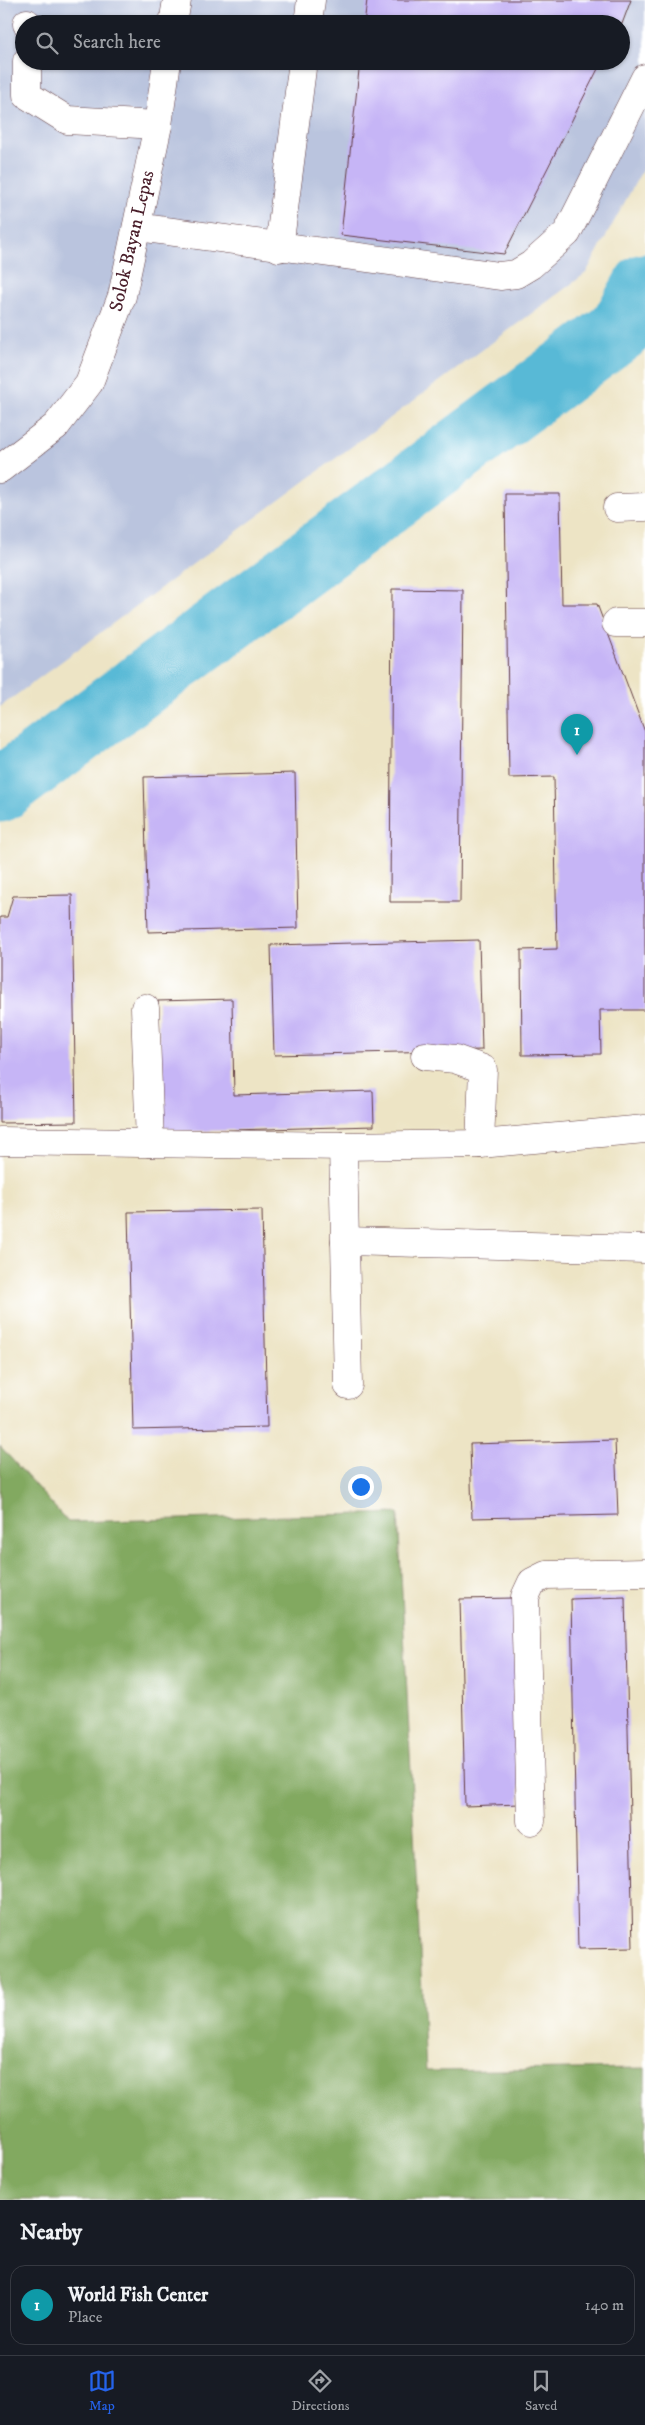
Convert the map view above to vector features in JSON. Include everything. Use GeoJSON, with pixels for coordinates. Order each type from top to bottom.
{"type":"FeatureCollection","features":[{"type":"Feature","properties":{"kind":"street"},"geometry":{"type":"LineString","coordinates":[[174,15],[176,0]]}},
{"type":"Feature","properties":{"kind":"street"},"geometry":{"type":"LineString","coordinates":[[309,15],[311,0]]}},
{"type":"Feature","properties":{"kind":"street"},"geometry":{"type":"LineString","coordinates":[[27,70],[27,95],[67,120],[158,125]]}},
{"type":"Feature","properties":{"kind":"street","name":"Solok Bayan Lepas"},"geometry":{"type":"LineString","coordinates":[[0,469],[56,426],[89,383],[122,296],[158,125],[166,70]]}},
{"type":"Feature","properties":{"kind":"street"},"geometry":{"type":"LineString","coordinates":[[278,248],[302,70]]}},
{"type":"Feature","properties":{"kind":"street"},"geometry":{"type":"LineString","coordinates":[[137,227],[278,248],[500,276],[516,274],[531,265],[566,233],[645,78]]}},
{"type":"Feature","properties":{"kind":"street"},"geometry":{"type":"LineString","coordinates":[[617,508],[645,507]]}},
{"type":"Feature","properties":{"kind":"street"},"geometry":{"type":"LineString","coordinates":[[616,623],[645,623]]}},
{"type":"Feature","properties":{"kind":"street"},"geometry":{"type":"LineString","coordinates":[[144,1008],[150,1143]]}},
{"type":"Feature","properties":{"kind":"street"},"geometry":{"type":"LineString","coordinates":[[425,1056],[454,1058],[483,1069],[480,1144]]}},
{"type":"Feature","properties":{"kind":"street"},"geometry":{"type":"LineString","coordinates":[[0,1141],[343,1146],[480,1144],[645,1130]]}},
{"type":"Feature","properties":{"kind":"street"},"geometry":{"type":"LineString","coordinates":[[343,1146],[348,1385]]}},
{"type":"Feature","properties":{"kind":"street"},"geometry":{"type":"LineString","coordinates":[[345,1241],[645,1249]]}},
{"type":"Feature","properties":{"kind":"street"},"geometry":{"type":"LineString","coordinates":[[531,1821],[525,1597],[532,1582],[546,1575],[645,1573]]}},
{"type":"Feature","properties":{"kind":"shaded area"},"geometry":{"type":"Polygon","coordinates":[[[0,0],[645,0],[645,165],[586,273],[0,707],[0,0]]]}},
{"type":"Feature","properties":{"kind":"green space"},"geometry":{"type":"Polygon","coordinates":[[[0,1446],[68,1522],[398,1513],[426,2071],[645,2068],[645,2200],[0,2200],[0,1446]]]}},
{"type":"Feature","properties":{"kind":"building"},"geometry":{"type":"Polygon","coordinates":[[[367,0],[631,0],[625,15],[365,15],[367,0]]]}},
{"type":"Feature","properties":{"kind":"building"},"geometry":{"type":"Polygon","coordinates":[[[359,70],[597,70],[504,254],[341,235],[359,70]]]}},
{"type":"Feature","properties":{"kind":"building"},"geometry":{"type":"Polygon","coordinates":[[[505,494],[560,494],[562,604],[597,604],[645,732],[645,1010],[600,1010],[601,1054],[522,1055],[521,950],[557,949],[554,777],[509,778],[505,494]]]}},
{"type":"Feature","properties":{"kind":"building"},"geometry":{"type":"Polygon","coordinates":[[[392,589],[463,590],[460,902],[390,902],[392,589]]]}},
{"type":"Feature","properties":{"kind":"building"},"geometry":{"type":"Polygon","coordinates":[[[295,773],[298,928],[148,932],[144,777],[295,773]]]}},
{"type":"Feature","properties":{"kind":"building"},"geometry":{"type":"Polygon","coordinates":[[[72,895],[76,1122],[0,1123],[0,917],[7,917],[13,896],[72,895]]]}},
{"type":"Feature","properties":{"kind":"building"},"geometry":{"type":"Polygon","coordinates":[[[479,940],[482,1050],[274,1055],[271,945],[479,940]]]}},
{"type":"Feature","properties":{"kind":"building"},"geometry":{"type":"Polygon","coordinates":[[[232,999],[234,1095],[373,1091],[374,1126],[161,1132],[158,1001],[232,999]]]}},
{"type":"Feature","properties":{"kind":"building"},"geometry":{"type":"Polygon","coordinates":[[[262,1210],[267,1427],[133,1430],[128,1212],[262,1210]]]}},
{"type":"Feature","properties":{"kind":"building"},"geometry":{"type":"Polygon","coordinates":[[[615,1440],[618,1515],[472,1518],[470,1444],[615,1440]]]}},
{"type":"Feature","properties":{"kind":"building"},"geometry":{"type":"Polygon","coordinates":[[[625,1597],[633,1948],[578,1949],[571,1599],[625,1597]]]}},
{"type":"Feature","properties":{"kind":"building"},"geometry":{"type":"Polygon","coordinates":[[[514,1598],[520,1804],[465,1806],[460,1599],[514,1598]]]}},
{"type":"Feature","properties":{"kind":"waterway"},"geometry":{"type":"LineString","coordinates":[[0,790],[621,329],[645,286]]}},
{"type":"Feature","properties":{"kind":"place","name":"World Fish Center"},"geometry":{"type":"Point","coordinates":[577,755]}}]}
